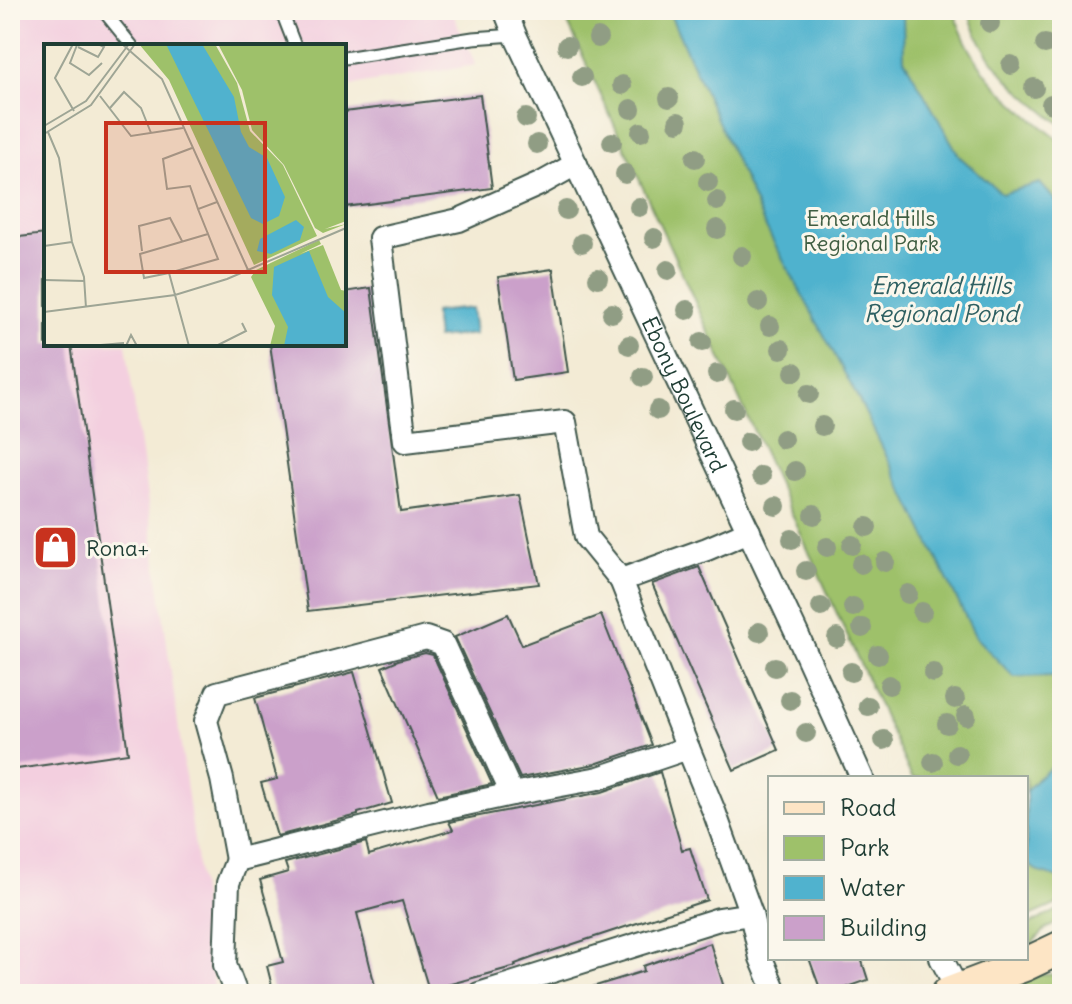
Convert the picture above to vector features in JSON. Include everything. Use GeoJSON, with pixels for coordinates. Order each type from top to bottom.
{"type":"FeatureCollection","features":[{"type":"Feature","properties":{"kind":"street","name":"Ebony Boulevard"},"geometry":{"type":"LineString","coordinates":[[505,10],[861,776]]}},
{"type":"Feature","properties":{"kind":"street"},"geometry":{"type":"LineString","coordinates":[[576,164],[540,184],[459,220],[380,238],[405,441],[565,422],[586,537],[621,580],[715,814],[751,914],[761,958],[774,989]]}},
{"type":"Feature","properties":{"kind":"street"},"geometry":{"type":"LineString","coordinates":[[621,580],[749,531]]}},
{"type":"Feature","properties":{"kind":"street"},"geometry":{"type":"LineString","coordinates":[[236,994],[225,965],[228,883],[237,860],[222,779],[206,721],[217,693],[426,638],[443,644],[512,794]]}},
{"type":"Feature","properties":{"kind":"street"},"geometry":{"type":"LineString","coordinates":[[237,860],[512,794],[599,778],[688,748]]}},
{"type":"Feature","properties":{"kind":"street"},"geometry":{"type":"LineString","coordinates":[[479,994],[719,919],[751,914]]}},
{"type":"Feature","properties":{"kind":"street"},"geometry":{"type":"LineString","coordinates":[[942,960],[953,992],[1062,947]]}},
{"type":"Feature","properties":{"kind":"lane"},"geometry":{"type":"LineString","coordinates":[[103,10],[130,44]]}},
{"type":"Feature","properties":{"kind":"lane"},"geometry":{"type":"LineString","coordinates":[[281,10],[294,44]]}},
{"type":"Feature","properties":{"kind":"lane"},"geometry":{"type":"LineString","coordinates":[[346,58],[473,38],[515,35]]}},
{"type":"Feature","properties":{"kind":"shaded area"},"geometry":{"type":"Polygon","coordinates":[[[10,10],[451,10],[476,65],[346,87],[346,44],[44,44],[44,346],[126,346],[215,994],[10,994],[10,10]]]}},
{"type":"Feature","properties":{"kind":"green space","name":"Emerald Hills Regional Park"},"geometry":{"type":"Polygon","coordinates":[[[562,10],[954,10],[971,52],[983,69],[1011,100],[1062,143],[1062,902],[1028,917],[1028,776],[911,776],[562,10]]]}},
{"type":"Feature","properties":{"kind":"green space"},"geometry":{"type":"Polygon","coordinates":[[[968,10],[1062,10],[1062,125],[1032,101],[993,61],[968,10]]]}},
{"type":"Feature","properties":{"kind":"green space"},"geometry":{"type":"Polygon","coordinates":[[[1062,908],[1062,920],[1046,929],[1028,947],[1028,925],[1062,908]]]}},
{"type":"Feature","properties":{"kind":"green space"},"geometry":{"type":"Polygon","coordinates":[[[1062,974],[1062,994],[1010,994],[1012,987],[1038,975],[1062,974]]]}},
{"type":"Feature","properties":{"kind":"water","name":"Emerald Hills Regional Pond"},"geometry":{"type":"Polygon","coordinates":[[[668,10],[903,10],[904,59],[960,157],[1002,194],[1040,183],[1062,208],[1062,674],[1014,677],[976,638],[858,398],[765,226],[668,10]]]}},
{"type":"Feature","properties":{"kind":"water"},"geometry":{"type":"Polygon","coordinates":[[[472,308],[475,334],[437,338],[434,312],[472,308]]]}},
{"type":"Feature","properties":{"kind":"water"},"geometry":{"type":"Polygon","coordinates":[[[1062,759],[1062,879],[1039,872],[1028,864],[1028,789],[1062,759]]]}},
{"type":"Feature","properties":{"kind":"building"},"geometry":{"type":"Polygon","coordinates":[[[480,95],[492,188],[346,207],[346,112],[480,95]]]}},
{"type":"Feature","properties":{"kind":"building","name":"Rona+"},"geometry":{"type":"Polygon","coordinates":[[[44,234],[44,346],[71,346],[128,753],[10,770],[10,238],[44,234]]]}},
{"type":"Feature","properties":{"kind":"building"},"geometry":{"type":"Polygon","coordinates":[[[553,269],[568,372],[513,380],[498,277],[553,269]]]}},
{"type":"Feature","properties":{"kind":"building"},"geometry":{"type":"Polygon","coordinates":[[[371,288],[401,512],[520,495],[539,584],[308,611],[270,346],[346,346],[346,292],[371,288]]]}},
{"type":"Feature","properties":{"kind":"building"},"geometry":{"type":"Polygon","coordinates":[[[699,567],[779,750],[734,770],[652,584],[699,567]]]}},
{"type":"Feature","properties":{"kind":"building"},"geometry":{"type":"Polygon","coordinates":[[[508,614],[522,645],[601,615],[652,745],[595,764],[520,778],[455,637],[508,614]]]}},
{"type":"Feature","properties":{"kind":"building"},"geometry":{"type":"Polygon","coordinates":[[[425,653],[433,655],[492,784],[438,796],[382,667],[425,653]]]}},
{"type":"Feature","properties":{"kind":"building"},"geometry":{"type":"Polygon","coordinates":[[[354,672],[392,803],[277,836],[261,783],[277,779],[255,698],[354,672]]]}},
{"type":"Feature","properties":{"kind":"building"},"geometry":{"type":"Polygon","coordinates":[[[660,772],[682,850],[690,848],[707,900],[543,954],[516,966],[429,990],[402,901],[357,913],[377,994],[274,994],[267,966],[283,962],[260,880],[288,872],[285,863],[366,842],[369,855],[453,830],[449,822],[602,792],[660,772]]]}},
{"type":"Feature","properties":{"kind":"building"},"geometry":{"type":"Polygon","coordinates":[[[710,943],[726,994],[587,994],[586,989],[644,971],[643,966],[710,943]]]}},
{"type":"Feature","properties":{"kind":"building"},"geometry":{"type":"Polygon","coordinates":[[[810,960],[862,960],[868,980],[822,994],[810,960]]]}},
{"type":"Feature","properties":{"kind":"place","name":"Rona+"},"geometry":{"type":"Point","coordinates":[55,548]}}]}
